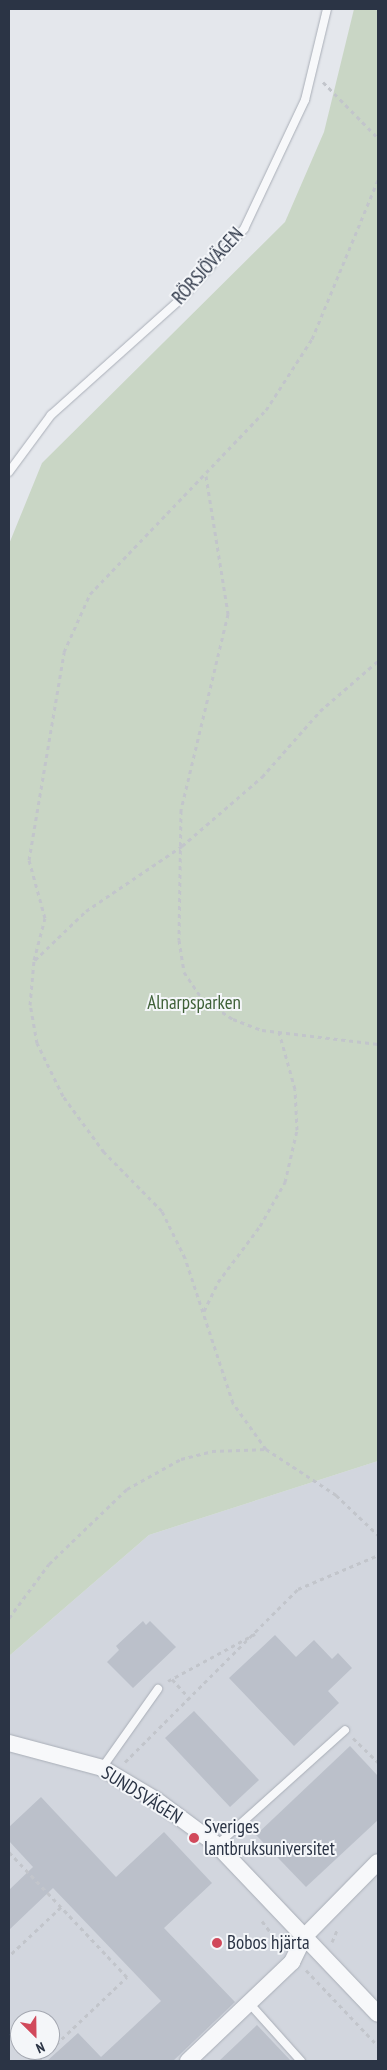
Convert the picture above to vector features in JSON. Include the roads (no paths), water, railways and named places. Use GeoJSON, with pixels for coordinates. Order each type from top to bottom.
{"type":"FeatureCollection","features":[{"type":"Feature","properties":{"kind":"street","name":"SUNDSVÄGEN"},"geometry":{"type":"LineString","coordinates":[[9,1744],[107,1771],[216,1845],[378,2014]]}},
{"type":"Feature","properties":{"kind":"street"},"geometry":{"type":"LineString","coordinates":[[188,2061],[292,1962],[304,1937],[378,1862]]}},
{"type":"Feature","properties":{"kind":"lane","name":"RÖRSJÖVÄGEN"},"geometry":{"type":"LineString","coordinates":[[9,472],[50,415],[182,298],[244,229],[305,100],[327,9]]}},
{"type":"Feature","properties":{"kind":"lane"},"geometry":{"type":"LineString","coordinates":[[107,1771],[158,1689]]}},
{"type":"Feature","properties":{"kind":"lane"},"geometry":{"type":"LineString","coordinates":[[216,1845],[344,1730]]}},
{"type":"Feature","properties":{"kind":"lane"},"geometry":{"type":"LineString","coordinates":[[249,2003],[300,2061]]}},
{"type":"Feature","properties":{"kind":"place","name":"Sveriges lantbruksuniversitet"},"geometry":{"type":"Point","coordinates":[194,1838]}},
{"type":"Feature","properties":{"kind":"place","name":"Bobos hjärta"},"geometry":{"type":"Point","coordinates":[217,1943]}},
{"type":"Feature","properties":{"kind":"park label","name":"Alnarpsparken"},"geometry":{"type":"Point","coordinates":[194,1003]}}]}
